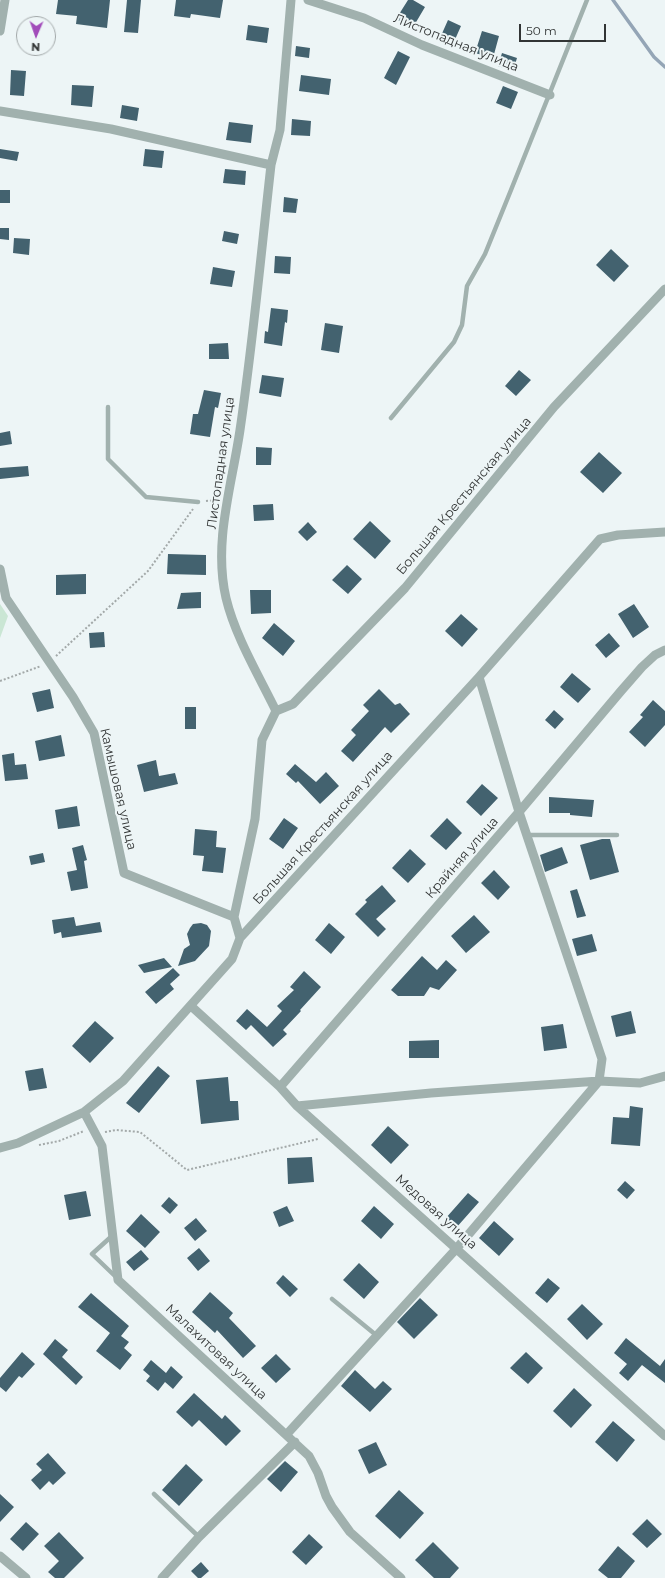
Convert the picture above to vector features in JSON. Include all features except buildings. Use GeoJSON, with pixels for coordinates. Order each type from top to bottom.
{"type":"FeatureCollection","features":[{"type":"Feature","properties":{"kind":"street"},"geometry":{"type":"LineString","coordinates":[[0,31],[5,0]]}},
{"type":"Feature","properties":{"kind":"street","name":"Листопадная улица"},"geometry":{"type":"LineString","coordinates":[[276,711],[242,641],[226,599],[223,578],[223,545],[226,498],[240,431],[272,165],[280,130],[291,0]]}},
{"type":"Feature","properties":{"kind":"street","name":"Листопадная улица"},"geometry":{"type":"LineString","coordinates":[[308,0],[364,18],[422,45],[550,95]]}},
{"type":"Feature","properties":{"kind":"street"},"geometry":{"type":"LineString","coordinates":[[0,111],[111,129],[272,165]]}},
{"type":"Feature","properties":{"kind":"street","name":"Большая Крестьянская улица"},"geometry":{"type":"LineString","coordinates":[[276,711],[293,704],[405,588],[554,407],[665,289]]}},
{"type":"Feature","properties":{"kind":"street","name":"Большая Крестьянская улица"},"geometry":{"type":"LineString","coordinates":[[0,1148],[18,1143],[84,1112],[123,1081],[232,959],[240,938],[479,677],[600,539],[618,535],[665,532]]}},
{"type":"Feature","properties":{"kind":"street","name":"Камышовая улица"},"geometry":{"type":"LineString","coordinates":[[0,569],[6,598],[73,697],[94,733],[124,874],[234,917]]}},
{"type":"Feature","properties":{"kind":"street","name":"Крайняя улица"},"geometry":{"type":"LineString","coordinates":[[280,1087],[642,668],[655,655],[665,650]]}},
{"type":"Feature","properties":{"kind":"street"},"geometry":{"type":"LineString","coordinates":[[287,1434],[457,1248],[599,1081],[602,1059],[519,812],[479,677]]}},
{"type":"Feature","properties":{"kind":"street"},"geometry":{"type":"LineString","coordinates":[[240,938],[234,917],[255,819],[262,740],[276,711]]}},
{"type":"Feature","properties":{"kind":"street","name":"Медовая улица"},"geometry":{"type":"LineString","coordinates":[[191,1006],[280,1087],[297,1106],[665,1436]]}},
{"type":"Feature","properties":{"kind":"street"},"geometry":{"type":"LineString","coordinates":[[297,1106],[431,1093],[599,1081],[640,1082],[665,1076]]}},
{"type":"Feature","properties":{"kind":"street"},"geometry":{"type":"LineString","coordinates":[[84,1112],[102,1146],[118,1280]]}},
{"type":"Feature","properties":{"kind":"street","name":"Малахитовая улица"},"geometry":{"type":"LineString","coordinates":[[118,1280],[287,1434],[309,1456],[318,1473],[326,1496],[350,1532],[401,1578]]}},
{"type":"Feature","properties":{"kind":"street"},"geometry":{"type":"LineString","coordinates":[[162,1578],[199,1537],[294,1442]]}},
{"type":"Feature","properties":{"kind":"street"},"geometry":{"type":"LineString","coordinates":[[0,1556],[26,1578]]}},
{"type":"Feature","properties":{"kind":"lane"},"geometry":{"type":"LineString","coordinates":[[391,418],[454,342],[462,325],[467,286],[485,254],[587,0]]}},
{"type":"Feature","properties":{"kind":"lane"},"geometry":{"type":"LineString","coordinates":[[108,407],[108,459],[146,497],[198,502]]}},
{"type":"Feature","properties":{"kind":"lane"},"geometry":{"type":"LineString","coordinates":[[527,835],[618,835]]}},
{"type":"Feature","properties":{"kind":"lane"},"geometry":{"type":"LineString","coordinates":[[113,1235],[92,1254],[118,1280]]}},
{"type":"Feature","properties":{"kind":"lane"},"geometry":{"type":"LineString","coordinates":[[332,1299],[376,1335]]}},
{"type":"Feature","properties":{"kind":"lane"},"geometry":{"type":"LineString","coordinates":[[154,1494],[199,1537]]}},
{"type":"Feature","properties":{"kind":"path"},"geometry":{"type":"LineString","coordinates":[[0,681],[49,662],[148,571],[198,502],[226,498]]}},
{"type":"Feature","properties":{"kind":"path"},"geometry":{"type":"LineString","coordinates":[[38,1146],[59,1141],[85,1131],[95,1134],[116,1130],[140,1132],[187,1170],[332,1136]]}},
{"type":"Feature","properties":{"kind":"green space"},"geometry":{"type":"Polygon","coordinates":[[[0,604],[8,616],[0,638],[0,604]]]}},
{"type":"Feature","properties":{"kind":"waterway"},"geometry":{"type":"LineString","coordinates":[[613,0],[654,57],[665,67]]}}]}
